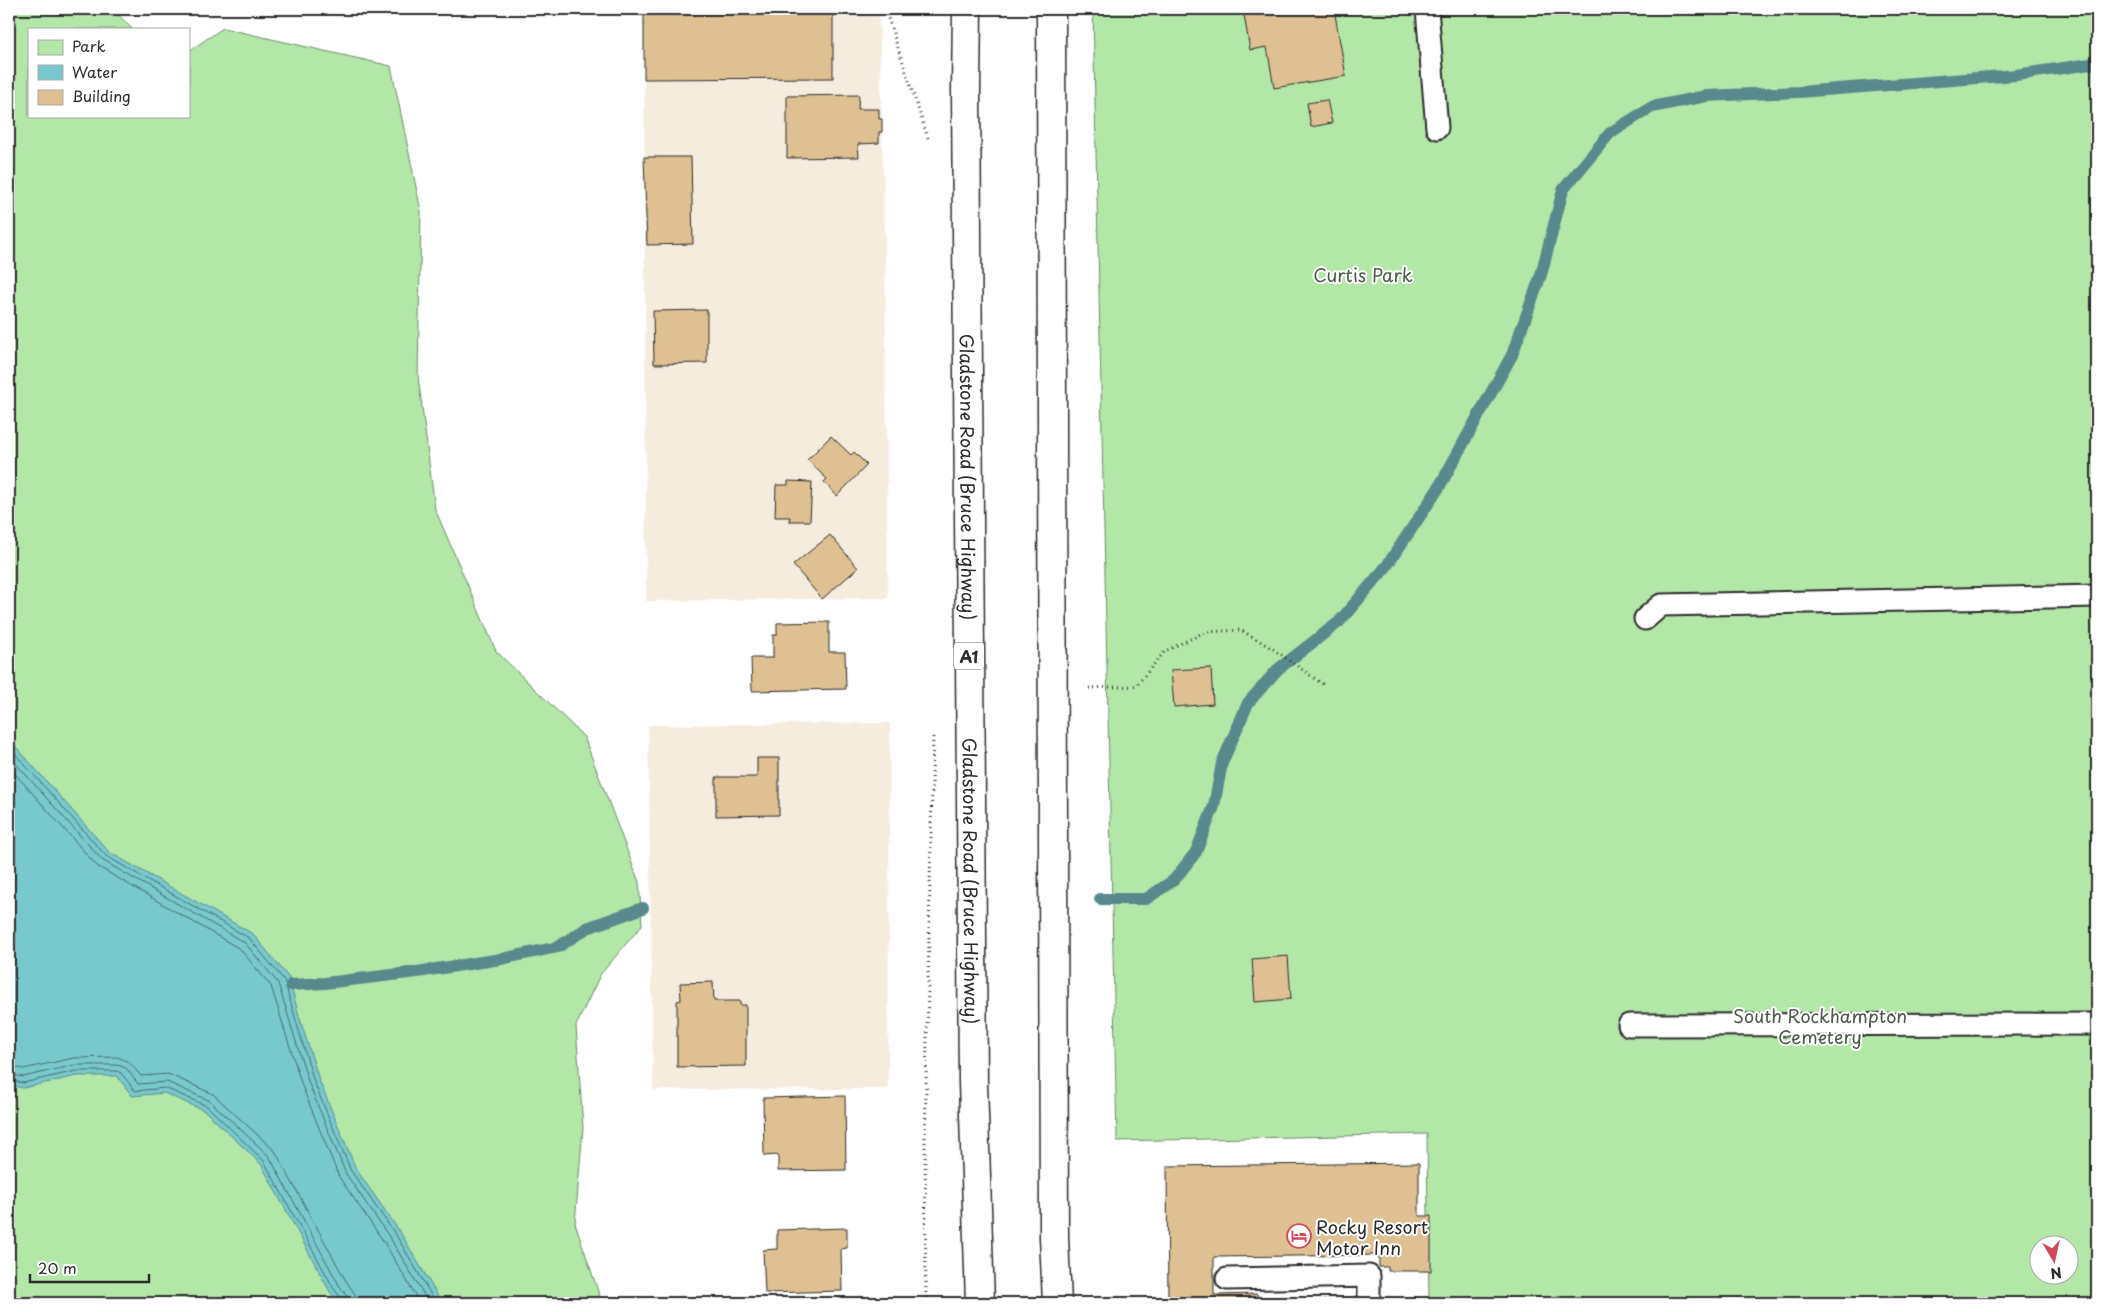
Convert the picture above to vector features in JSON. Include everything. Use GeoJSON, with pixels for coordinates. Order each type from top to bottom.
{"type":"FeatureCollection","features":[{"type":"Feature","properties":{"kind":"highway"},"geometry":{"type":"LineString","coordinates":[[951,9],[966,90]]}},
{"type":"Feature","properties":{"kind":"highway","name":"Gladstone Road (Bruce Highway)"},"geometry":{"type":"LineString","coordinates":[[967,9],[973,1083],[980,1303]]}},
{"type":"Feature","properties":{"kind":"highway"},"geometry":{"type":"LineString","coordinates":[[1051,9],[1054,1237],[1058,1303]]}},
{"type":"Feature","properties":{"kind":"lane"},"geometry":{"type":"LineString","coordinates":[[1427,9],[1437,128]]}},
{"type":"Feature","properties":{"kind":"lane"},"geometry":{"type":"LineString","coordinates":[[1644,619],[1662,605],[2097,596]]}},
{"type":"Feature","properties":{"kind":"lane"},"geometry":{"type":"LineString","coordinates":[[1629,1024],[2097,1024]]}},
{"type":"Feature","properties":{"kind":"lane"},"geometry":{"type":"LineString","coordinates":[[1227,1279],[1369,1276],[1369,1303]]}},
{"type":"Feature","properties":{"kind":"path"},"geometry":{"type":"LineString","coordinates":[[885,9],[929,140],[929,150]]}},
{"type":"Feature","properties":{"kind":"path"},"geometry":{"type":"LineString","coordinates":[[1089,688],[1136,686],[1164,651],[1205,632],[1241,630],[1273,649],[1324,685]]}},
{"type":"Feature","properties":{"kind":"path"},"geometry":{"type":"LineString","coordinates":[[926,1303],[925,1137],[933,728]]}},
{"type":"Feature","properties":{"kind":"shaded area"},"geometry":{"type":"Polygon","coordinates":[[[644,9],[879,9],[885,245],[888,598],[646,601],[644,9]]]}},
{"type":"Feature","properties":{"kind":"shaded area"},"geometry":{"type":"Polygon","coordinates":[[[890,723],[888,1089],[653,1090],[648,725],[890,723]]]}},
{"type":"Feature","properties":{"kind":"green space"},"geometry":{"type":"Polygon","coordinates":[[[13,9],[113,9],[131,28],[28,28],[28,118],[190,118],[190,50],[223,28],[391,66],[421,211],[418,376],[435,509],[496,651],[584,737],[639,882],[642,925],[600,975],[576,1026],[583,1128],[575,1223],[602,1303],[9,1303],[9,22],[13,9]]]}},
{"type":"Feature","properties":{"kind":"green space"},"geometry":{"type":"Polygon","coordinates":[[[1093,9],[2097,9],[2097,1303],[1429,1303],[1427,1134],[1117,1141],[1093,9]]]}},
{"type":"Feature","properties":{"kind":"water"},"geometry":{"type":"Polygon","coordinates":[[[9,739],[109,852],[253,934],[289,978],[319,1080],[356,1169],[400,1232],[442,1303],[339,1303],[330,1292],[261,1164],[205,1111],[164,1093],[132,1096],[117,1076],[77,1076],[23,1088],[9,1085],[9,739]]]}},
{"type":"Feature","properties":{"kind":"building"},"geometry":{"type":"Polygon","coordinates":[[[644,9],[833,9],[833,78],[644,79],[644,9]]]}},
{"type":"Feature","properties":{"kind":"building"},"geometry":{"type":"Polygon","coordinates":[[[1243,9],[1334,9],[1346,76],[1274,88],[1267,47],[1250,50],[1243,9]]]}},
{"type":"Feature","properties":{"kind":"building"},"geometry":{"type":"Polygon","coordinates":[[[859,95],[858,109],[879,109],[879,119],[882,119],[882,132],[879,132],[879,143],[858,144],[859,157],[787,158],[787,96],[859,95]]]}},
{"type":"Feature","properties":{"kind":"building"},"geometry":{"type":"Polygon","coordinates":[[[1327,100],[1332,123],[1311,127],[1307,103],[1327,100]]]}},
{"type":"Feature","properties":{"kind":"building"},"geometry":{"type":"Polygon","coordinates":[[[644,157],[691,157],[693,244],[647,245],[644,157]]]}},
{"type":"Feature","properties":{"kind":"building"},"geometry":{"type":"Polygon","coordinates":[[[707,310],[707,363],[654,364],[653,311],[707,310]]]}},
{"type":"Feature","properties":{"kind":"building"},"geometry":{"type":"Polygon","coordinates":[[[831,436],[851,455],[854,452],[867,465],[837,496],[824,482],[827,479],[807,460],[831,436]]]}},
{"type":"Feature","properties":{"kind":"building"},"geometry":{"type":"Polygon","coordinates":[[[788,481],[812,482],[810,521],[789,521],[790,517],[775,517],[776,485],[788,485],[788,481]]]}},
{"type":"Feature","properties":{"kind":"building"},"geometry":{"type":"Polygon","coordinates":[[[830,535],[858,568],[822,599],[793,565],[830,535]]]}},
{"type":"Feature","properties":{"kind":"building"},"geometry":{"type":"Polygon","coordinates":[[[829,622],[829,652],[845,652],[846,689],[752,691],[751,658],[773,658],[773,635],[777,635],[777,623],[829,622]]]}},
{"type":"Feature","properties":{"kind":"building"},"geometry":{"type":"Polygon","coordinates":[[[1211,668],[1213,704],[1174,707],[1171,670],[1211,668]]]}},
{"type":"Feature","properties":{"kind":"building"},"geometry":{"type":"Polygon","coordinates":[[[757,758],[779,758],[779,815],[716,816],[716,777],[757,777],[757,758]]]}},
{"type":"Feature","properties":{"kind":"building"},"geometry":{"type":"Polygon","coordinates":[[[1288,956],[1291,999],[1255,1002],[1252,959],[1288,956]]]}},
{"type":"Feature","properties":{"kind":"building"},"geometry":{"type":"Polygon","coordinates":[[[713,982],[714,1001],[740,1001],[740,1005],[746,1005],[746,1066],[677,1067],[677,1001],[681,1000],[680,983],[713,982]]]}},
{"type":"Feature","properties":{"kind":"building"},"geometry":{"type":"Polygon","coordinates":[[[845,1096],[846,1170],[778,1171],[778,1155],[764,1156],[763,1098],[845,1096]]]}},
{"type":"Feature","properties":{"kind":"building","name":"Rocky Resort Motor Inn"},"geometry":{"type":"Polygon","coordinates":[[[1419,1163],[1419,1216],[1431,1216],[1431,1271],[1388,1271],[1388,1267],[1379,1267],[1379,1255],[1214,1257],[1214,1295],[1257,1294],[1258,1301],[1352,1300],[1352,1303],[1168,1303],[1167,1166],[1419,1163]]]}},
{"type":"Feature","properties":{"kind":"building"},"geometry":{"type":"Polygon","coordinates":[[[847,1228],[847,1248],[841,1249],[842,1291],[765,1293],[763,1250],[777,1249],[777,1230],[847,1228]]]}},
{"type":"Feature","properties":{"kind":"waterway"},"geometry":{"type":"LineString","coordinates":[[1100,899],[1146,899],[1174,880],[1196,852],[1214,806],[1222,763],[1248,703],[1277,670],[1339,622],[1386,567],[1438,489],[1512,355],[1541,275],[1563,190],[1610,133],[1652,107],[1706,96],[1799,92],[2016,75],[2097,63]]}},
{"type":"Feature","properties":{"kind":"waterway"},"geometry":{"type":"LineString","coordinates":[[291,985],[417,972],[501,959],[558,947],[587,928],[643,908]]}},
{"type":"Feature","properties":{"kind":"place","name":"Rocky Resort Motor Inn"},"geometry":{"type":"Point","coordinates":[1299,1236]}},
{"type":"Feature","properties":{"kind":"park label","name":"Curtis Park"},"geometry":{"type":"Point","coordinates":[1363,274]}},
{"type":"Feature","properties":{"kind":"park label","name":"South Rockhampton Cemetery"},"geometry":{"type":"Point","coordinates":[1820,1025]}}]}
